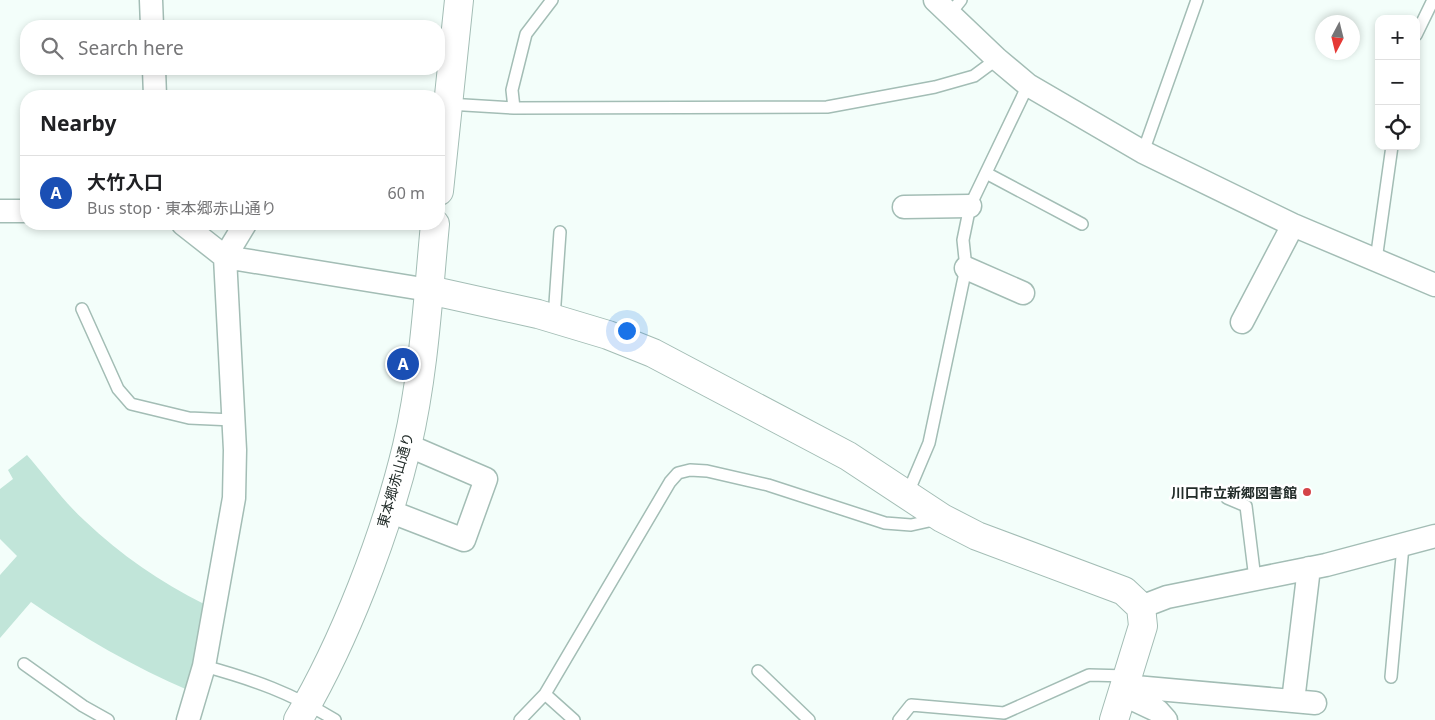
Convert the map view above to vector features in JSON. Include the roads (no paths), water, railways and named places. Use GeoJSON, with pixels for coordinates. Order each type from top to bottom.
{"type":"FeatureCollection","features":[{"type":"Feature","properties":{"kind":"street"},"geometry":{"type":"LineString","coordinates":[[151,0],[152,20]]}},
{"type":"Feature","properties":{"kind":"street"},"geometry":{"type":"LineString","coordinates":[[445,125],[460,0]]}},
{"type":"Feature","properties":{"kind":"street"},"geometry":{"type":"LineString","coordinates":[[949,5],[996,59],[1028,85],[1143,152],[1293,225],[1435,286]]}},
{"type":"Feature","properties":{"kind":"street"},"geometry":{"type":"LineString","coordinates":[[154,75],[155,90]]}},
{"type":"Feature","properties":{"kind":"street"},"geometry":{"type":"LineString","coordinates":[[904,207],[970,206]]}},
{"type":"Feature","properties":{"kind":"street"},"geometry":{"type":"LineString","coordinates":[[0,211],[20,210]]}},
{"type":"Feature","properties":{"kind":"street"},"geometry":{"type":"LineString","coordinates":[[1242,322],[1293,225]]}},
{"type":"Feature","properties":{"kind":"street"},"geometry":{"type":"LineString","coordinates":[[191,230],[225,257],[429,290],[554,318],[608,335],[652,353],[848,456],[942,518],[977,536],[1124,591],[1141,607],[1143,626],[1114,720]]}},
{"type":"Feature","properties":{"kind":"street"},"geometry":{"type":"LineString","coordinates":[[188,720],[204,666],[234,498],[235,450],[225,257],[241,230]]}},
{"type":"Feature","properties":{"kind":"street","name":"東本郷赤山通り"},"geometry":{"type":"LineString","coordinates":[[303,712],[344,626],[389,510],[407,445],[416,396],[435,230]]}},
{"type":"Feature","properties":{"kind":"street"},"geometry":{"type":"LineString","coordinates":[[966,268],[1023,294]]}},
{"type":"Feature","properties":{"kind":"street"},"geometry":{"type":"LineString","coordinates":[[389,510],[464,540],[486,480],[407,445]]}},
{"type":"Feature","properties":{"kind":"street"},"geometry":{"type":"LineString","coordinates":[[1141,607],[1166,597],[1309,568],[1403,546],[1435,536]]}},
{"type":"Feature","properties":{"kind":"street"},"geometry":{"type":"LineString","coordinates":[[1124,685],[1304,702],[1309,568]]}},
{"type":"Feature","properties":{"kind":"street"},"geometry":{"type":"LineString","coordinates":[[1124,685],[1158,711],[1166,720]]}},
{"type":"Feature","properties":{"kind":"lane"},"geometry":{"type":"LineString","coordinates":[[514,108],[512,90],[526,34],[552,0]]}},
{"type":"Feature","properties":{"kind":"lane"},"geometry":{"type":"LineString","coordinates":[[1143,152],[1197,0]]}},
{"type":"Feature","properties":{"kind":"lane"},"geometry":{"type":"LineString","coordinates":[[1420,27],[1433,0]]}},
{"type":"Feature","properties":{"kind":"lane"},"geometry":{"type":"LineString","coordinates":[[448,104],[514,108],[827,107],[935,87],[974,76],[996,59]]}},
{"type":"Feature","properties":{"kind":"lane"},"geometry":{"type":"LineString","coordinates":[[907,495],[929,443],[966,268],[963,240],[970,206],[1028,85]]}},
{"type":"Feature","properties":{"kind":"lane"},"geometry":{"type":"LineString","coordinates":[[1376,260],[1391,150]]}},
{"type":"Feature","properties":{"kind":"lane"},"geometry":{"type":"LineString","coordinates":[[986,173],[1082,224]]}},
{"type":"Feature","properties":{"kind":"lane"},"geometry":{"type":"LineString","coordinates":[[554,318],[560,232]]}},
{"type":"Feature","properties":{"kind":"lane"},"geometry":{"type":"LineString","coordinates":[[82,309],[118,389],[131,404],[189,418],[233,420]]}},
{"type":"Feature","properties":{"kind":"lane"},"geometry":{"type":"LineString","coordinates":[[520,720],[545,694],[670,482],[678,474],[690,470],[707,471],[768,485],[885,523],[911,525],[942,518]]}},
{"type":"Feature","properties":{"kind":"lane"},"geometry":{"type":"LineString","coordinates":[[1227,498],[1246,506],[1255,579]]}},
{"type":"Feature","properties":{"kind":"lane"},"geometry":{"type":"LineString","coordinates":[[1391,678],[1403,546]]}},
{"type":"Feature","properties":{"kind":"lane"},"geometry":{"type":"LineString","coordinates":[[24,664],[84,706],[108,720]]}},
{"type":"Feature","properties":{"kind":"lane"},"geometry":{"type":"LineString","coordinates":[[204,666],[255,680],[303,712],[336,720]]}},
{"type":"Feature","properties":{"kind":"lane"},"geometry":{"type":"LineString","coordinates":[[758,672],[809,720]]}},
{"type":"Feature","properties":{"kind":"lane"},"geometry":{"type":"LineString","coordinates":[[899,720],[911,705],[1004,713],[1088,675],[1124,685]]}},
{"type":"Feature","properties":{"kind":"lane"},"geometry":{"type":"LineString","coordinates":[[545,694],[574,720]]}},
{"type":"Feature","properties":{"kind":"place","name":"大竹入口"},"geometry":{"type":"Point","coordinates":[403,364]}},
{"type":"Feature","properties":{"kind":"place","name":"川口市立新郷図書館"},"geometry":{"type":"Point","coordinates":[1307,492]}}]}
